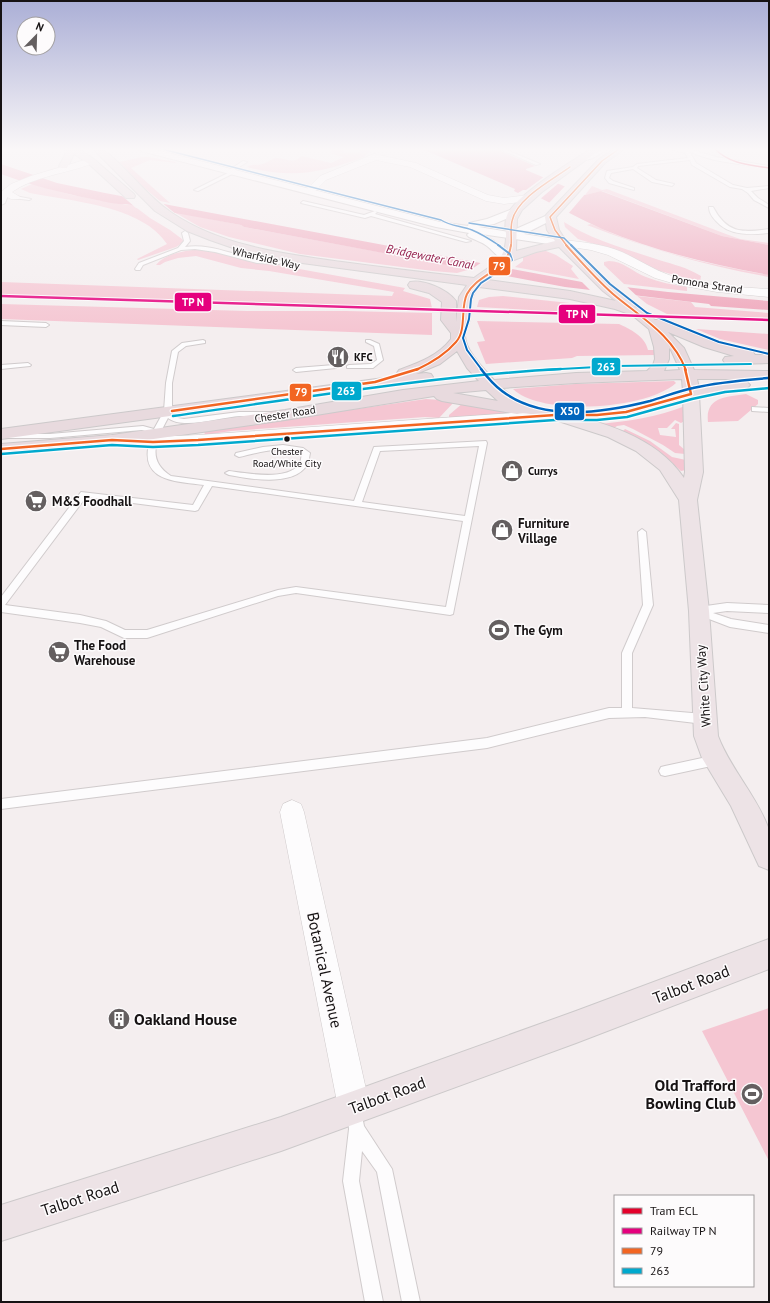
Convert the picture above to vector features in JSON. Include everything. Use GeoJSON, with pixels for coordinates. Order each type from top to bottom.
{"type":"FeatureCollection","features":[{"type":"Feature","properties":{"kind":"highway","name":"Wharfside Way"},"geometry":{"type":"LineString","coordinates":[[147,210],[156,217],[185,233],[234,251],[279,262],[425,287],[439,292],[449,301],[448,320],[458,337],[470,364],[500,395],[507,400],[538,412]]}},
{"type":"Feature","properties":{"kind":"highway","name":"Wharfside Way"},"geometry":{"type":"LineString","coordinates":[[161,210],[170,216],[217,238],[266,252],[315,261],[520,288]]}},
{"type":"Feature","properties":{"kind":"highway"},"geometry":{"type":"LineString","coordinates":[[557,210],[550,217],[553,230],[562,243],[629,307],[655,327],[667,343],[683,360],[689,375],[691,394]]}},
{"type":"Feature","properties":{"kind":"highway"},"geometry":{"type":"LineString","coordinates":[[374,383],[415,370],[448,353],[458,337],[462,322],[464,300],[469,290],[507,258],[512,245],[513,235],[511,222],[514,212]]}},
{"type":"Feature","properties":{"kind":"highway"},"geometry":{"type":"LineString","coordinates":[[507,258],[533,249],[562,243]]}},
{"type":"Feature","properties":{"kind":"highway"},"geometry":{"type":"LineString","coordinates":[[464,300],[496,290],[520,288],[570,295],[629,307],[701,341],[740,354],[768,359]]}},
{"type":"Feature","properties":{"kind":"highway"},"geometry":{"type":"LineString","coordinates":[[651,376],[661,365],[663,360],[663,352],[667,343]]}},
{"type":"Feature","properties":{"kind":"highway","name":"Chester Road"},"geometry":{"type":"LineString","coordinates":[[1,435],[477,370],[555,364],[663,360],[768,359]]}},
{"type":"Feature","properties":{"kind":"highway","name":"Chester Road"},"geometry":{"type":"LineString","coordinates":[[1,449],[154,438],[403,394],[490,385],[576,378],[689,375],[769,375]]}},
{"type":"Feature","properties":{"kind":"highway"},"geometry":{"type":"LineString","coordinates":[[403,394],[448,397],[501,408],[555,415],[597,415],[626,412],[691,394],[724,387],[769,382]]}},
{"type":"Feature","properties":{"kind":"main road","name":"White City Way"},"geometry":{"type":"LineString","coordinates":[[691,394],[694,472],[688,500],[699,611],[706,736],[716,760],[740,798],[769,857]]}},
{"type":"Feature","properties":{"kind":"main road","name":"White City Way"},"geometry":{"type":"LineString","coordinates":[[555,415],[623,438],[645,449],[666,467],[688,500]]}},
{"type":"Feature","properties":{"kind":"main road"},"geometry":{"type":"LineString","coordinates":[[740,798],[769,830]]}},
{"type":"Feature","properties":{"kind":"main road","name":"Talbot Road"},"geometry":{"type":"LineString","coordinates":[[1,1223],[281,1134],[355,1118],[576,1027],[769,954]]}},
{"type":"Feature","properties":{"kind":"street"},"geometry":{"type":"LineString","coordinates":[[369,210],[446,225],[562,243]]}},
{"type":"Feature","properties":{"kind":"street"},"geometry":{"type":"LineString","coordinates":[[446,225],[471,226],[483,224],[514,212]]}},
{"type":"Feature","properties":{"kind":"street"},"geometry":{"type":"LineString","coordinates":[[471,238],[498,238],[513,235],[524,231],[539,220],[550,217]]}},
{"type":"Feature","properties":{"kind":"street"},"geometry":{"type":"LineString","coordinates":[[446,225],[444,228],[490,243],[507,258]]}},
{"type":"Feature","properties":{"kind":"street","name":"Pomona Strand"},"geometry":{"type":"LineString","coordinates":[[562,243],[588,246],[619,255],[649,272],[686,283],[769,293]]}},
{"type":"Feature","properties":{"kind":"street","name":"Pomona Strand"},"geometry":{"type":"LineString","coordinates":[[589,270],[599,258],[612,257],[626,259]]}},
{"type":"Feature","properties":{"kind":"street"},"geometry":{"type":"LineString","coordinates":[[154,438],[207,440],[555,415]]}},
{"type":"Feature","properties":{"kind":"street","name":"Botanical Avenue"},"geometry":{"type":"LineString","coordinates":[[292,812],[355,1118]]}},
{"type":"Feature","properties":{"kind":"lane"},"geometry":{"type":"LineString","coordinates":[[335,210],[365,217],[375,212],[471,238]]}},
{"type":"Feature","properties":{"kind":"lane"},"geometry":{"type":"LineString","coordinates":[[711,210],[714,219],[724,227],[745,233],[769,231]]}},
{"type":"Feature","properties":{"kind":"lane"},"geometry":{"type":"LineString","coordinates":[[180,250],[187,241],[185,233]]}},
{"type":"Feature","properties":{"kind":"lane"},"geometry":{"type":"LineString","coordinates":[[138,269],[141,264],[180,250],[204,247],[257,261],[279,262]]}},
{"type":"Feature","properties":{"kind":"lane"},"geometry":{"type":"LineString","coordinates":[[1,323],[46,325]]}},
{"type":"Feature","properties":{"kind":"lane"},"geometry":{"type":"LineString","coordinates":[[349,367],[373,366],[380,360],[377,346],[368,341]]}},
{"type":"Feature","properties":{"kind":"lane"},"geometry":{"type":"LineString","coordinates":[[202,342],[184,344],[175,350],[169,383],[168,411],[168,414],[173,419],[184,421],[239,414],[284,415]]}},
{"type":"Feature","properties":{"kind":"lane"},"geometry":{"type":"LineString","coordinates":[[1,367],[28,365]]}},
{"type":"Feature","properties":{"kind":"lane"},"geometry":{"type":"LineString","coordinates":[[296,370],[334,368]]}},
{"type":"Feature","properties":{"kind":"lane"},"geometry":{"type":"LineString","coordinates":[[755,409],[769,410]]}},
{"type":"Feature","properties":{"kind":"lane"},"geometry":{"type":"LineString","coordinates":[[168,411],[154,438],[152,450],[153,465],[163,475],[181,480],[468,519]]}},
{"type":"Feature","properties":{"kind":"lane"},"geometry":{"type":"LineString","coordinates":[[1,435],[50,436],[143,428],[152,431],[154,438]]}},
{"type":"Feature","properties":{"kind":"lane"},"geometry":{"type":"LineString","coordinates":[[1,608],[103,624],[124,634],[147,634],[278,593],[296,590],[450,611],[483,443],[377,449],[357,504]]}},
{"type":"Feature","properties":{"kind":"lane"},"geometry":{"type":"LineString","coordinates":[[229,473],[262,477],[292,474],[300,468],[306,457],[306,453],[302,449],[287,448],[239,455]]}},
{"type":"Feature","properties":{"kind":"lane"},"geometry":{"type":"LineString","coordinates":[[1,604],[84,494],[195,508],[209,484]]}},
{"type":"Feature","properties":{"kind":"lane"},"geometry":{"type":"LineString","coordinates":[[627,712],[627,652],[648,605],[642,532]]}},
{"type":"Feature","properties":{"kind":"lane"},"geometry":{"type":"LineString","coordinates":[[699,611],[727,607],[769,609]]}},
{"type":"Feature","properties":{"kind":"lane"},"geometry":{"type":"LineString","coordinates":[[699,611],[730,623],[769,629]]}},
{"type":"Feature","properties":{"kind":"lane"},"geometry":{"type":"LineString","coordinates":[[1,804],[487,743],[609,713],[627,712],[662,714],[704,719]]}},
{"type":"Feature","properties":{"kind":"lane"},"geometry":{"type":"LineString","coordinates":[[665,771],[716,760]]}},
{"type":"Feature","properties":{"kind":"lane"},"geometry":{"type":"LineString","coordinates":[[355,1118],[351,1181],[374,1302]]}},
{"type":"Feature","properties":{"kind":"lane"},"geometry":{"type":"LineString","coordinates":[[355,1118],[384,1169],[411,1302]]}},
{"type":"Feature","properties":{"kind":"shaded area"},"geometry":{"type":"Polygon","coordinates":[[[114,210],[139,210],[170,230],[184,242],[176,247],[138,260],[137,259],[167,244],[156,231],[141,221],[114,210]]]}},
{"type":"Feature","properties":{"kind":"shaded area"},"geometry":{"type":"Polygon","coordinates":[[[652,210],[662,210],[740,239],[769,243],[769,245],[722,236],[652,210]]]}},
{"type":"Feature","properties":{"kind":"shaded area"},"geometry":{"type":"Polygon","coordinates":[[[174,212],[241,225],[244,227],[471,269],[457,273],[433,271],[300,254],[229,237],[200,227],[174,212]]]}},
{"type":"Feature","properties":{"kind":"shaded area"},"geometry":{"type":"Polygon","coordinates":[[[564,222],[586,234],[610,244],[690,270],[701,276],[700,282],[660,271],[604,247],[578,239],[565,227],[564,222]]]}},
{"type":"Feature","properties":{"kind":"shaded area"},"geometry":{"type":"Polygon","coordinates":[[[591,224],[634,242],[678,256],[769,275],[769,277],[676,256],[654,249],[631,241],[587,225],[591,224]]]}},
{"type":"Feature","properties":{"kind":"shaded area"},"geometry":{"type":"Polygon","coordinates":[[[203,249],[252,262],[277,265],[405,288],[403,291],[430,299],[432,308],[1,295],[1,282],[392,296],[394,292],[269,271],[241,268],[196,256],[178,258],[160,265],[156,265],[171,255],[184,251],[203,249]]]}},
{"type":"Feature","properties":{"kind":"shaded area"},"geometry":{"type":"Polygon","coordinates":[[[541,249],[556,255],[573,266],[571,269],[579,279],[515,267],[523,261],[523,256],[541,249]]]}},
{"type":"Feature","properties":{"kind":"shaded area"},"geometry":{"type":"Polygon","coordinates":[[[609,261],[619,263],[651,279],[687,287],[687,291],[624,284],[604,265],[604,262],[609,261]]]}},
{"type":"Feature","properties":{"kind":"shaded area"},"geometry":{"type":"Polygon","coordinates":[[[503,296],[579,304],[601,314],[477,307],[479,300],[489,297],[503,296]]]}},
{"type":"Feature","properties":{"kind":"shaded area"},"geometry":{"type":"Polygon","coordinates":[[[637,296],[691,302],[695,307],[769,313],[769,318],[667,314],[647,304],[637,296]]]}},
{"type":"Feature","properties":{"kind":"shaded area"},"geometry":{"type":"Polygon","coordinates":[[[1,304],[247,311],[432,313],[432,335],[1,319],[1,304]]]}},
{"type":"Feature","properties":{"kind":"shaded area"},"geometry":{"type":"Polygon","coordinates":[[[477,321],[619,324],[628,328],[640,337],[644,341],[648,350],[656,350],[656,355],[577,356],[572,358],[486,364],[477,342],[485,341],[477,321]]]}},
{"type":"Feature","properties":{"kind":"shaded area"},"geometry":{"type":"Polygon","coordinates":[[[696,329],[769,334],[769,350],[720,339],[696,329]]]}},
{"type":"Feature","properties":{"kind":"shaded area"},"geometry":{"type":"Polygon","coordinates":[[[674,381],[676,383],[662,392],[643,399],[620,404],[595,406],[547,404],[527,398],[513,389],[575,384],[674,381]]]}},
{"type":"Feature","properties":{"kind":"shaded area"},"geometry":{"type":"Polygon","coordinates":[[[746,394],[758,400],[758,404],[738,421],[708,422],[708,414],[713,403],[731,396],[746,394]]]}},
{"type":"Feature","properties":{"kind":"shaded area"},"geometry":{"type":"Polygon","coordinates":[[[426,399],[455,401],[439,418],[425,417],[231,431],[205,435],[204,431],[426,399]]]}},
{"type":"Feature","properties":{"kind":"shaded area"},"geometry":{"type":"Polygon","coordinates":[[[463,403],[508,413],[449,418],[449,415],[463,403]]]}},
{"type":"Feature","properties":{"kind":"shaded area"},"geometry":{"type":"Polygon","coordinates":[[[685,406],[686,420],[681,423],[675,420],[667,428],[658,428],[660,435],[676,437],[675,429],[671,429],[676,423],[679,424],[679,445],[685,450],[685,454],[675,453],[663,445],[624,425],[614,428],[600,424],[643,418],[685,406]]]}},
{"type":"Feature","properties":{"kind":"shaded area"},"geometry":{"type":"Polygon","coordinates":[[[625,429],[650,441],[672,457],[686,460],[686,470],[681,471],[657,450],[623,431],[625,429]]]}},
{"type":"Feature","properties":{"kind":"shaded area","name":"Old Trafford Bowling Club"},"geometry":{"type":"Polygon","coordinates":[[[769,1008],[769,1161],[702,1031],[769,1008]]]}},
{"type":"Feature","properties":{"kind":"water","name":"Bridgewater Canal"},"geometry":{"type":"Polygon","coordinates":[[[158,210],[195,210],[582,282],[668,292],[769,301],[769,310],[711,306],[709,304],[565,287],[244,227],[241,225],[158,210]]]}},
{"type":"Feature","properties":{"kind":"water"},"geometry":{"type":"Polygon","coordinates":[[[564,210],[652,210],[722,236],[769,245],[769,275],[726,267],[663,251],[622,237],[564,210]]]}},
{"type":"Feature","properties":{"kind":"pier"},"geometry":{"type":"Polygon","coordinates":[[[147,210],[171,210],[177,215],[147,210]]]}},
{"type":"Feature","properties":{"kind":"pier"},"geometry":{"type":"Polygon","coordinates":[[[560,210],[572,210],[568,214],[560,210]]]}},
{"type":"Feature","properties":{"kind":"pier"},"geometry":{"type":"Polygon","coordinates":[[[482,262],[514,268],[502,277],[469,271],[482,262]]]}},
{"type":"Feature","properties":{"kind":"pier"},"geometry":{"type":"Polygon","coordinates":[[[580,280],[625,285],[638,297],[592,292],[580,280]]]}},
{"type":"Feature","properties":{"kind":"transit line","name":"X50"},"geometry":{"type":"LineString","coordinates":[[401,210],[472,230],[487,237],[510,254],[512,260],[508,265],[481,283],[473,293],[470,302],[469,319],[463,334],[463,338],[469,353],[483,371],[503,392],[519,401],[556,411],[595,411],[614,409],[654,400],[706,385],[769,378]]}},
{"type":"Feature","properties":{"kind":"transit line","name":"79"},"geometry":{"type":"LineString","coordinates":[[172,411],[375,382],[416,370],[435,360],[458,340],[467,293],[476,283],[498,267],[510,252],[511,224],[517,210]]}},
{"type":"Feature","properties":{"kind":"transit line","name":"79"},"geometry":{"type":"LineString","coordinates":[[1,449],[112,440],[153,442],[198,440],[555,415],[597,415],[626,412],[691,394],[688,375],[682,359],[674,346],[653,325],[613,294],[570,250],[552,224],[550,217],[557,210]]}},
{"type":"Feature","properties":{"kind":"transit line","name":"X50"},"geometry":{"type":"LineString","coordinates":[[469,223],[564,238],[610,284],[647,313],[719,342],[769,354]]}},
{"type":"Feature","properties":{"kind":"transit line"},"geometry":{"type":"LineString","coordinates":[[1,296],[769,320]]}},
{"type":"Feature","properties":{"kind":"transit line","name":"263"},"geometry":{"type":"LineString","coordinates":[[173,416],[364,389],[479,375],[581,368],[751,364]]}},
{"type":"Feature","properties":{"kind":"transit line","name":"263"},"geometry":{"type":"LineString","coordinates":[[1,454],[112,445],[153,447],[198,445],[555,420],[597,420],[627,417],[692,399],[725,392],[769,388]]}},
{"type":"Feature","properties":{"kind":"place","name":"KFC"},"geometry":{"type":"Point","coordinates":[338,357]}},
{"type":"Feature","properties":{"kind":"place","name":"Chester Road/White City"},"geometry":{"type":"Point","coordinates":[287,439]}},
{"type":"Feature","properties":{"kind":"place","name":"Currys"},"geometry":{"type":"Point","coordinates":[512,471]}},
{"type":"Feature","properties":{"kind":"place","name":"M&S Foodhall"},"geometry":{"type":"Point","coordinates":[36,501]}},
{"type":"Feature","properties":{"kind":"place","name":"Furniture Village"},"geometry":{"type":"Point","coordinates":[502,530]}},
{"type":"Feature","properties":{"kind":"place","name":"The Gym"},"geometry":{"type":"Point","coordinates":[499,630]}},
{"type":"Feature","properties":{"kind":"place","name":"The Food Warehouse"},"geometry":{"type":"Point","coordinates":[59,652]}},
{"type":"Feature","properties":{"kind":"place","name":"Oakland House"},"geometry":{"type":"Point","coordinates":[119,1019]}},
{"type":"Feature","properties":{"kind":"place","name":"Old Trafford Bowling Club"},"geometry":{"type":"Point","coordinates":[752,1094]}}]}
